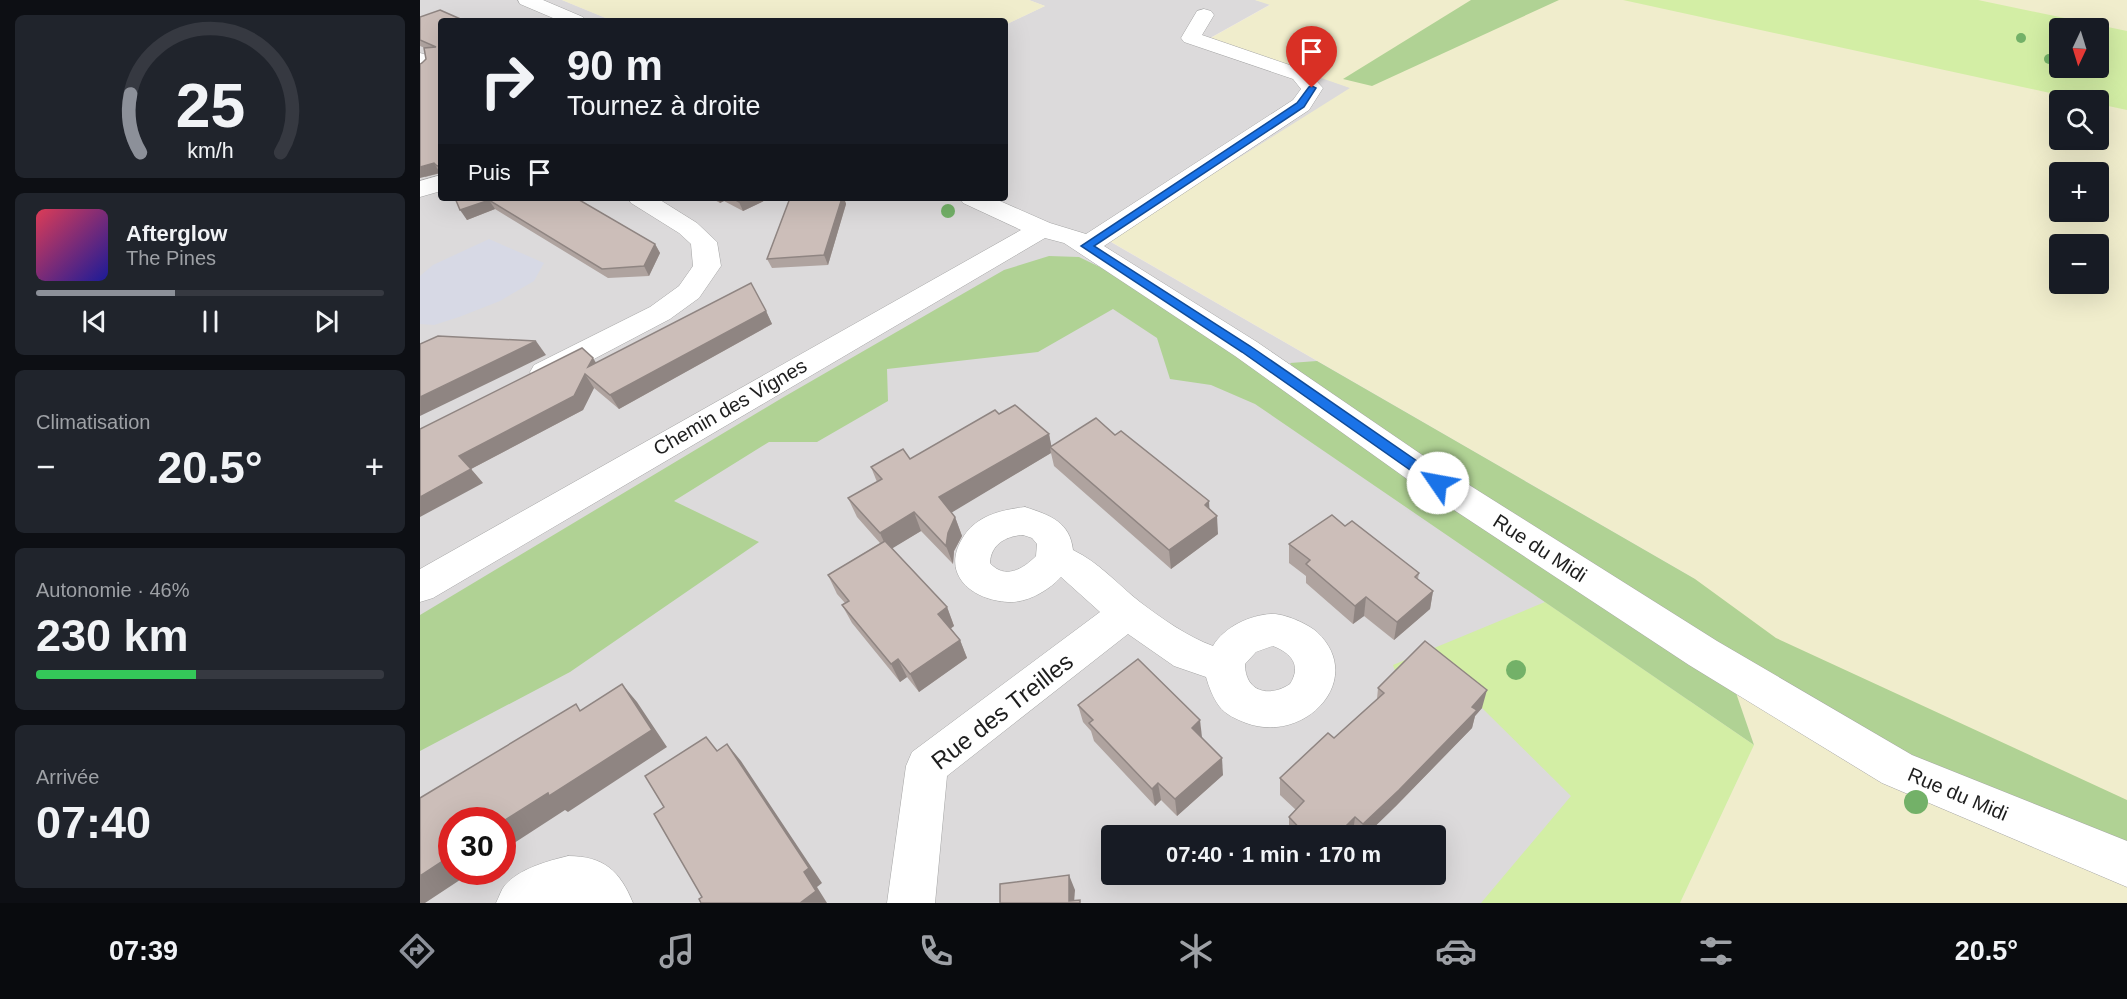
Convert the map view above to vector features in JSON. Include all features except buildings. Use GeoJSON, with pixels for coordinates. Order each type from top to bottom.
{"type":"FeatureCollection","features":[{"type":"Feature","properties":{"kind":"street"},"geometry":{"type":"LineString","coordinates":[[527,0],[569,18]]}},
{"type":"Feature","properties":{"kind":"street"},"geometry":{"type":"LineString","coordinates":[[1086,246],[1301,105],[1312,88],[1300,75],[1191,38],[1204,15]]}},
{"type":"Feature","properties":{"kind":"street"},"geometry":{"type":"LineString","coordinates":[[420,59],[420,66]]}},
{"type":"Feature","properties":{"kind":"street"},"geometry":{"type":"LineString","coordinates":[[420,190],[438,183]]}},
{"type":"Feature","properties":{"kind":"street"},"geometry":{"type":"LineString","coordinates":[[525,382],[660,313],[689,292],[707,266],[704,242],[688,228],[645,201]]}},
{"type":"Feature","properties":{"kind":"street","name":"Rue du Midi"},"geometry":{"type":"LineString","coordinates":[[979,201],[1041,229],[1073,237],[1246,349],[1419,471],[1703,653],[1897,769],[2127,864]]}},
{"type":"Feature","properties":{"kind":"street","name":"Chemin des Vignes"},"geometry":{"type":"LineString","coordinates":[[420,587],[1041,229]]}},
{"type":"Feature","properties":{"kind":"street"},"geometry":{"type":"LineString","coordinates":[[1055,558],[1078,569],[1127,613],[1188,654],[1225,667]]}},
{"type":"Feature","properties":{"kind":"street","name":"Rue des Treilles"},"geometry":{"type":"LineString","coordinates":[[910,903],[927,766],[1127,613]]}},
{"type":"Feature","properties":{"kind":"street"},"geometry":{"type":"LineString","coordinates":[[520,903],[543,887],[562,880],[581,879],[596,883],[605,893],[609,903]]}},
{"type":"Feature","properties":{"kind":"shaded area"},"geometry":{"type":"Polygon","coordinates":[[[420,0],[562,0],[606,18],[438,18],[438,201],[1008,201],[1008,24],[1045,6],[1029,0],[1255,0],[1271,4],[1210,38],[1351,88],[1109,241],[1695,579],[1680,903],[420,903],[420,0]]]}},
{"type":"Feature","properties":{"kind":"shaded area"},"geometry":{"type":"Polygon","coordinates":[[[562,0],[1029,0],[1045,6],[1008,24],[1008,18],[606,18],[562,0]]]}},
{"type":"Feature","properties":{"kind":"shaded area"},"geometry":{"type":"Polygon","coordinates":[[[1255,0],[2127,0],[2127,903],[1680,903],[1754,745],[1695,579],[1108,240],[1350,88],[1209,39],[1270,5],[1255,0]]]}},
{"type":"Feature","properties":{"kind":"shaded area"},"geometry":{"type":"Polygon","coordinates":[[[489,239],[544,263],[534,281],[500,301],[459,317],[434,325],[420,324],[420,276],[433,265],[489,239]]]}},
{"type":"Feature","properties":{"kind":"green space"},"geometry":{"type":"Polygon","coordinates":[[[1471,0],[1559,0],[1372,86],[1343,79],[1471,0]]]}},
{"type":"Feature","properties":{"kind":"green space"},"geometry":{"type":"Polygon","coordinates":[[[1623,0],[1978,0],[2065,18],[2049,18],[2049,78],[2109,78],[2109,27],[2127,31],[2127,110],[2109,106],[2109,90],[2049,90],[2049,93],[1623,0]]]}},
{"type":"Feature","properties":{"kind":"green space"},"geometry":{"type":"Polygon","coordinates":[[[1049,256],[1079,257],[1133,283],[1735,690],[1754,745],[1255,404],[1211,385],[1170,379],[1157,338],[1113,309],[1038,352],[887,369],[888,401],[817,442],[769,442],[674,501],[759,542],[570,672],[420,751],[420,615],[782,398],[1004,270],[1049,256]]]}},
{"type":"Feature","properties":{"kind":"green space"},"geometry":{"type":"Polygon","coordinates":[[[1317,361],[1695,579],[1776,638],[2127,800],[2127,852],[1898,754],[1793,696],[1359,417],[1299,375],[1290,363],[1317,361]]]}},
{"type":"Feature","properties":{"kind":"green space"},"geometry":{"type":"Polygon","coordinates":[[[1545,602],[1754,745],[1680,903],[1481,903],[1571,796],[1482,708],[1434,669],[1399,682],[1393,665],[1545,602]]]}},
{"type":"Feature","properties":{"kind":"route"},"geometry":{"type":"LineString","coordinates":[[1312,88],[1301,105],[1086,246],[1246,349],[1438,483]]}}]}
